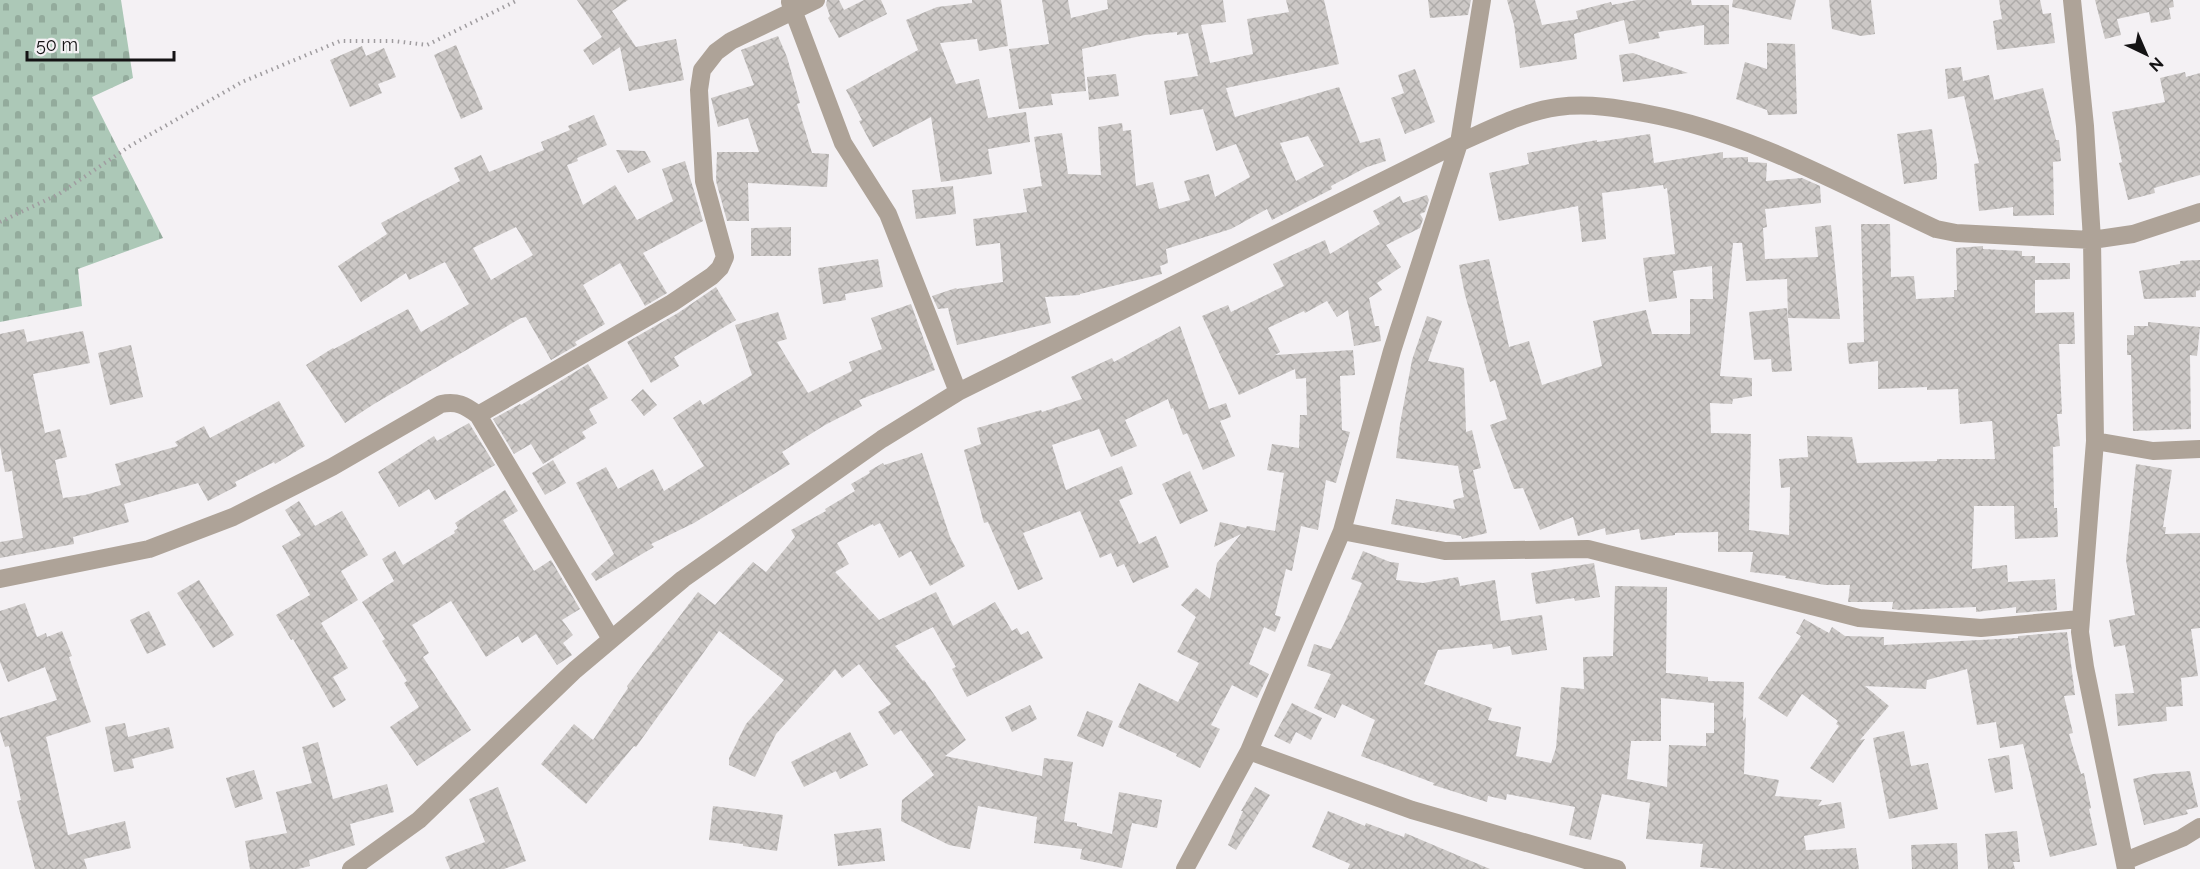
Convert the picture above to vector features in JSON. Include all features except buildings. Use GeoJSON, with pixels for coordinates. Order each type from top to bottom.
{"type":"FeatureCollection","features":[{"type":"Feature","properties":{"kind":"street"},"geometry":{"type":"LineString","coordinates":[[478,415],[672,303],[720,268],[724,257],[704,181],[699,90],[702,70],[716,52],[731,41],[792,6],[816,0]]}},
{"type":"Feature","properties":{"kind":"street"},"geometry":{"type":"LineString","coordinates":[[1185,869],[1249,751],[1342,531],[1392,351],[1460,143],[1482,0]]}},
{"type":"Feature","properties":{"kind":"street"},"geometry":{"type":"LineString","coordinates":[[2072,0],[2085,126],[2092,240],[2095,441],[2080,619],[2085,667],[2126,865],[2200,827]]}},
{"type":"Feature","properties":{"kind":"street"},"geometry":{"type":"LineString","coordinates":[[792,6],[843,143],[888,214],[958,392]]}},
{"type":"Feature","properties":{"kind":"street"},"geometry":{"type":"LineString","coordinates":[[351,869],[419,820],[575,670],[692,572],[882,439],[958,392],[1460,143],[1510,121],[1556,107],[1592,105],[1686,121],[1746,141],[1936,229],[1956,233],[2092,240],[2133,234],[2200,212]]}},
{"type":"Feature","properties":{"kind":"street"},"geometry":{"type":"LineString","coordinates":[[0,579],[149,549],[232,517],[332,467],[441,404],[453,402],[465,405],[478,415],[611,639]]}},
{"type":"Feature","properties":{"kind":"street"},"geometry":{"type":"LineString","coordinates":[[2095,441],[2153,451],[2200,449]]}},
{"type":"Feature","properties":{"kind":"street"},"geometry":{"type":"LineString","coordinates":[[1342,531],[1445,551],[1588,549],[1859,618],[1981,628],[2080,619]]}},
{"type":"Feature","properties":{"kind":"street"},"geometry":{"type":"LineString","coordinates":[[1249,751],[1412,810],[1617,869]]}},
{"type":"Feature","properties":{"kind":"path"},"geometry":{"type":"LineString","coordinates":[[0,222],[59,194],[130,146],[242,82],[340,41],[394,41],[426,45],[518,0]]}},
{"type":"Feature","properties":{"kind":"green space"},"geometry":{"type":"Polygon","coordinates":[[[0,0],[121,0],[133,78],[92,97],[163,238],[78,269],[82,306],[0,322],[0,0]]]}}]}
